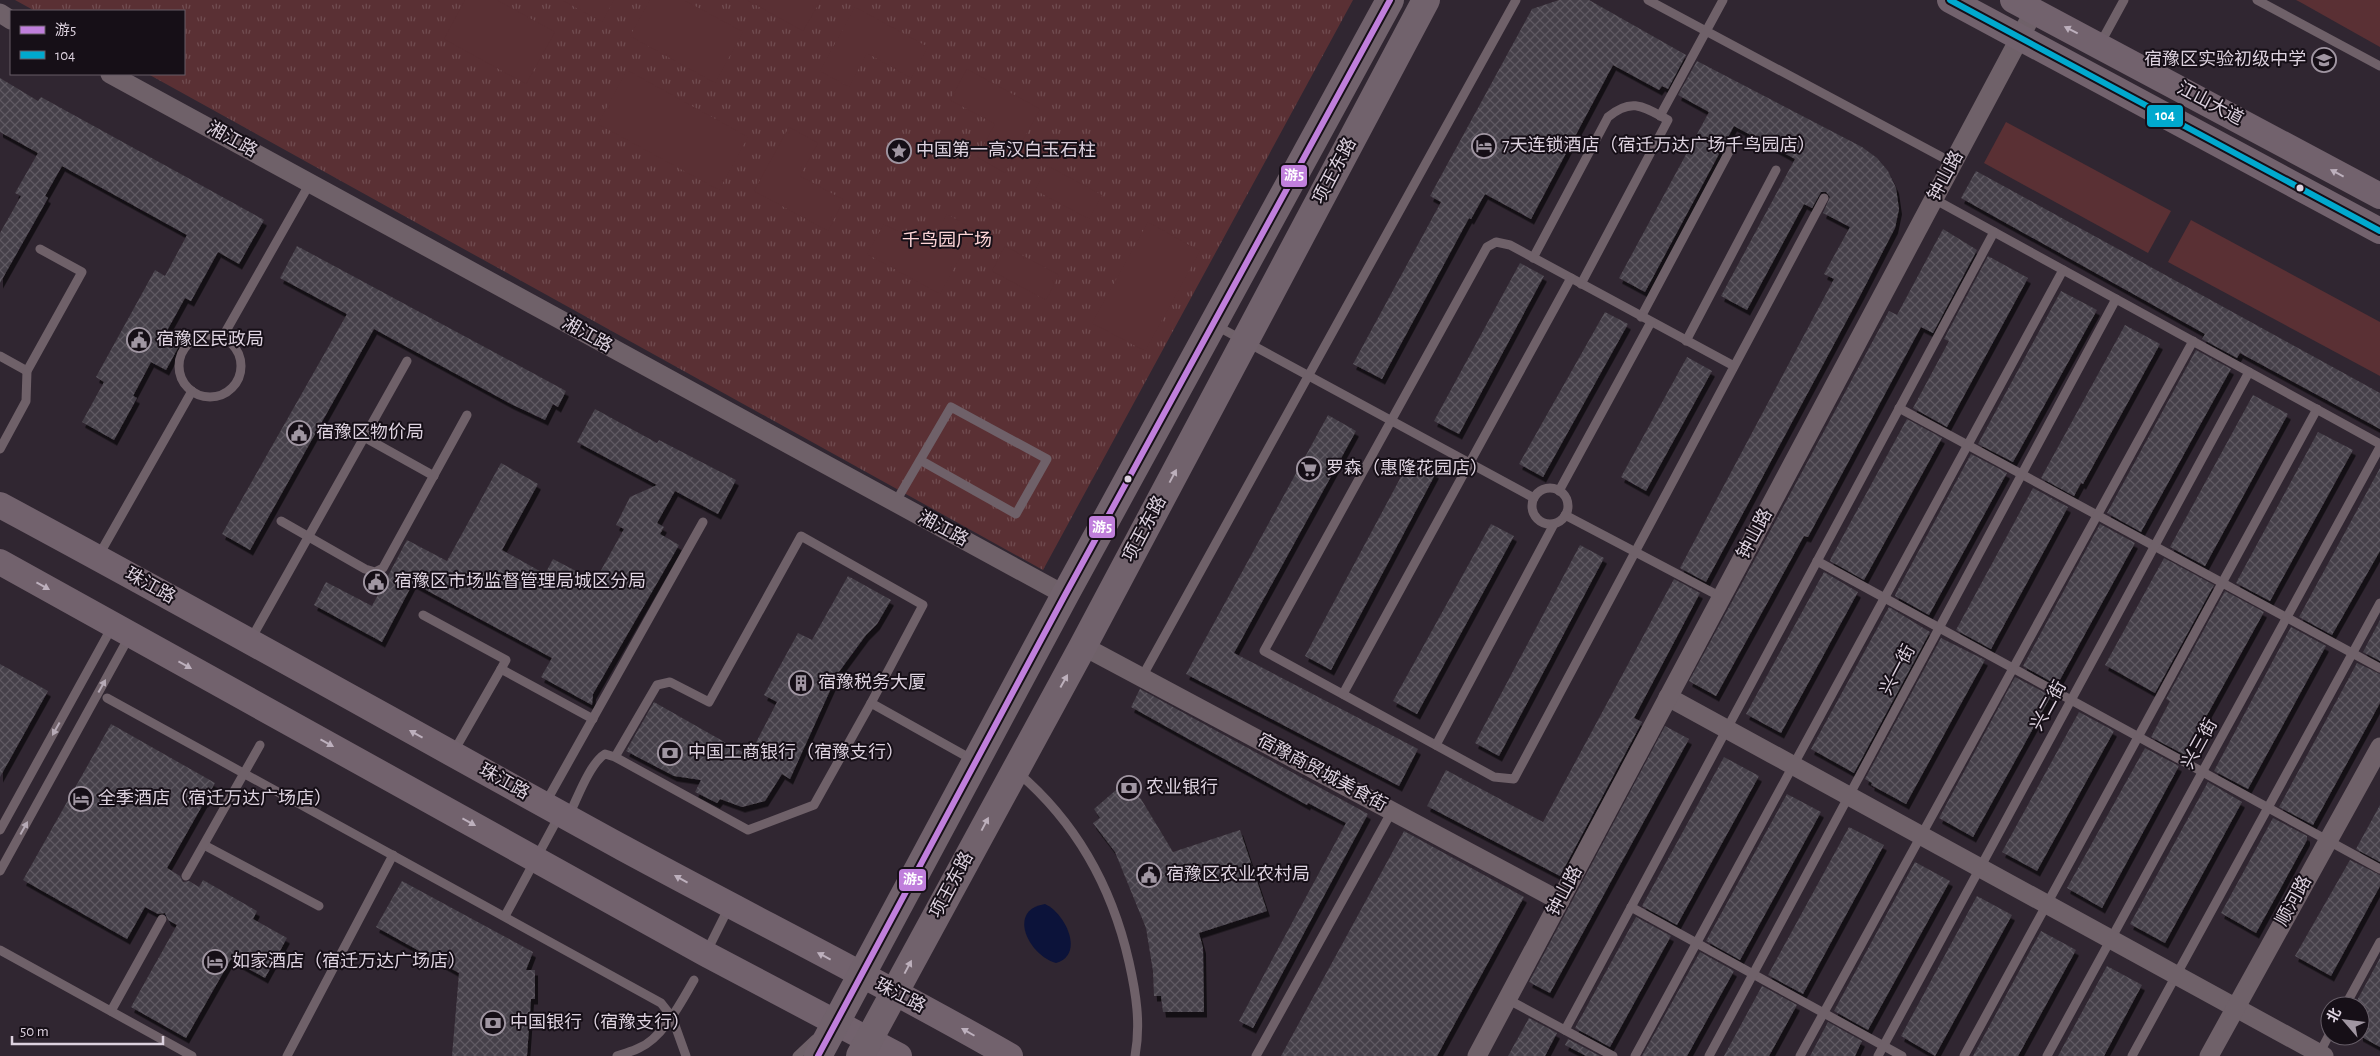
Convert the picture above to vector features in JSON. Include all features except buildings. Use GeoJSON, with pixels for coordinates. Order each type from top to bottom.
{"type":"FeatureCollection","features":[{"type":"Feature","properties":{"kind":"main road","name":"项王东路"},"geometry":{"type":"LineString","coordinates":[[818,1056],[1065,595],[1390,0]]}},
{"type":"Feature","properties":{"kind":"main road","name":"项王东路"},"geometry":{"type":"LineString","coordinates":[[878,1048],[1014,770],[1083,646],[1426,0]]}},
{"type":"Feature","properties":{"kind":"street","name":"江山大道"},"geometry":{"type":"LineString","coordinates":[[1950,0],[2380,231]]}},
{"type":"Feature","properties":{"kind":"street","name":"江山大道"},"geometry":{"type":"LineString","coordinates":[[2023,5],[2380,196]]}},
{"type":"Feature","properties":{"kind":"street","name":"钟山路"},"geometry":{"type":"LineString","coordinates":[[1476,1056],[2020,37],[2023,5]]}},
{"type":"Feature","properties":{"kind":"street","name":"湘江路"},"geometry":{"type":"LineString","coordinates":[[112,75],[1065,595]]}},
{"type":"Feature","properties":{"kind":"street","name":"珠江路"},"geometry":{"type":"LineString","coordinates":[[0,505],[98,557],[730,906],[1010,1056]]}},
{"type":"Feature","properties":{"kind":"street"},"geometry":{"type":"LineString","coordinates":[[0,562],[706,954],[836,1021],[878,1048]]}},
{"type":"Feature","properties":{"kind":"street","name":"宿豫商贸城美食街"},"geometry":{"type":"LineString","coordinates":[[1083,646],[1560,901]]}},
{"type":"Feature","properties":{"kind":"street"},"geometry":{"type":"LineString","coordinates":[[1668,697],[2320,1055]]}},
{"type":"Feature","properties":{"kind":"street","name":"顺河路"},"geometry":{"type":"LineString","coordinates":[[2209,1056],[2380,747]]}},
{"type":"Feature","properties":{"kind":"lane"},"geometry":{"type":"LineString","coordinates":[[1142,677],[1516,0]]}},
{"type":"Feature","properties":{"kind":"lane"},"geometry":{"type":"LineString","coordinates":[[1648,0],[1953,163]]}},
{"type":"Feature","properties":{"kind":"lane"},"geometry":{"type":"LineString","coordinates":[[1660,116],[1723,0]]}},
{"type":"Feature","properties":{"kind":"lane"},"geometry":{"type":"LineString","coordinates":[[2100,45],[2124,0]]}},
{"type":"Feature","properties":{"kind":"lane"},"geometry":{"type":"LineString","coordinates":[[2257,0],[2380,66]]}},
{"type":"Feature","properties":{"kind":"lane"},"geometry":{"type":"LineString","coordinates":[[1533,258],[1608,117],[1619,108],[1628,104],[1645,108],[1668,120],[1581,284]]}},
{"type":"Feature","properties":{"kind":"lane"},"geometry":{"type":"LineString","coordinates":[[1641,317],[1731,148]]}},
{"type":"Feature","properties":{"kind":"lane"},"geometry":{"type":"LineString","coordinates":[[1686,341],[1776,170]]}},
{"type":"Feature","properties":{"kind":"lane"},"geometry":{"type":"LineString","coordinates":[[222,338],[310,183]]}},
{"type":"Feature","properties":{"kind":"lane"},"geometry":{"type":"LineString","coordinates":[[1734,366],[1510,245],[1496,242],[1487,247],[1264,651],[1494,776],[1514,779],[1824,198]]}},
{"type":"Feature","properties":{"kind":"lane"},"geometry":{"type":"LineString","coordinates":[[1934,199],[2380,445]]}},
{"type":"Feature","properties":{"kind":"lane"},"geometry":{"type":"LineString","coordinates":[[1564,1030],[1994,232]]}},
{"type":"Feature","properties":{"kind":"lane"},"geometry":{"type":"LineString","coordinates":[[0,449],[26,401],[27,372],[82,272],[40,249]]}},
{"type":"Feature","properties":{"kind":"lane"},"geometry":{"type":"LineString","coordinates":[[1634,1056],[2063,270]]}},
{"type":"Feature","properties":{"kind":"lane"},"geometry":{"type":"LineString","coordinates":[[1343,694],[1571,278]]}},
{"type":"Feature","properties":{"kind":"lane","name":"兴一街"},"geometry":{"type":"LineString","coordinates":[[1709,1056],[2116,299]]}},
{"type":"Feature","properties":{"kind":"lane"},"geometry":{"type":"LineString","coordinates":[[1559,491],[1651,322]]}},
{"type":"Feature","properties":{"kind":"lane"},"geometry":{"type":"LineString","coordinates":[[1213,324],[1534,498]]}},
{"type":"Feature","properties":{"kind":"lane"},"geometry":{"type":"LineString","coordinates":[[202,336],[222,338],[231,344],[240,362],[236,382],[230,390],[211,397],[201,396],[184,384],[180,375],[181,356],[186,347],[202,336]]}},
{"type":"Feature","properties":{"kind":"lane"},"geometry":{"type":"LineString","coordinates":[[1800,1056],[2193,341]]}},
{"type":"Feature","properties":{"kind":"lane"},"geometry":{"type":"LineString","coordinates":[[0,356],[27,372]]}},
{"type":"Feature","properties":{"kind":"lane"},"geometry":{"type":"LineString","coordinates":[[249,642],[406,361]]}},
{"type":"Feature","properties":{"kind":"lane","name":"兴二街"},"geometry":{"type":"LineString","coordinates":[[1878,1056],[2249,372]]}},
{"type":"Feature","properties":{"kind":"lane"},"geometry":{"type":"LineString","coordinates":[[98,557],[192,391]]}},
{"type":"Feature","properties":{"kind":"lane"},"geometry":{"type":"LineString","coordinates":[[895,503],[920,460],[951,407],[1047,459],[1016,514],[920,460]]}},
{"type":"Feature","properties":{"kind":"lane"},"geometry":{"type":"LineString","coordinates":[[1899,408],[2380,668]]}},
{"type":"Feature","properties":{"kind":"lane"},"geometry":{"type":"LineString","coordinates":[[1964,1056],[2317,409]]}},
{"type":"Feature","properties":{"kind":"lane"},"geometry":{"type":"LineString","coordinates":[[281,521],[365,569],[375,572],[383,568],[467,415]]}},
{"type":"Feature","properties":{"kind":"lane"},"geometry":{"type":"LineString","coordinates":[[364,437],[434,476]]}},
{"type":"Feature","properties":{"kind":"lane","name":"兴三街"},"geometry":{"type":"LineString","coordinates":[[2047,1056],[2380,445]]}},
{"type":"Feature","properties":{"kind":"lane"},"geometry":{"type":"LineString","coordinates":[[1436,745],[1554,524],[1565,515],[1568,506],[1566,500],[1559,491],[1548,488],[1537,493],[1532,510],[1538,520],[1554,524]]}},
{"type":"Feature","properties":{"kind":"lane"},"geometry":{"type":"LineString","coordinates":[[1565,515],[1721,597]]}},
{"type":"Feature","properties":{"kind":"lane"},"geometry":{"type":"LineString","coordinates":[[505,916],[536,859],[558,812],[593,719],[703,522]]}},
{"type":"Feature","properties":{"kind":"lane"},"geometry":{"type":"LineString","coordinates":[[558,812],[598,759],[605,754],[615,757],[748,830],[814,805],[872,703],[923,604],[801,536],[709,702],[670,682],[657,685],[615,757]]}},
{"type":"Feature","properties":{"kind":"lane"},"geometry":{"type":"LineString","coordinates":[[1817,561],[2380,869]]}},
{"type":"Feature","properties":{"kind":"lane"},"geometry":{"type":"LineString","coordinates":[[2132,1056],[2380,603]]}},
{"type":"Feature","properties":{"kind":"lane"},"geometry":{"type":"LineString","coordinates":[[423,615],[506,660],[453,754]]}},
{"type":"Feature","properties":{"kind":"lane"},"geometry":{"type":"LineString","coordinates":[[0,830],[122,630]]}},
{"type":"Feature","properties":{"kind":"lane"},"geometry":{"type":"LineString","coordinates":[[0,871],[122,630]]}},
{"type":"Feature","properties":{"kind":"lane"},"geometry":{"type":"LineString","coordinates":[[501,669],[593,719]]}},
{"type":"Feature","properties":{"kind":"lane"},"geometry":{"type":"LineString","coordinates":[[107,698],[661,1003],[672,1017],[686,1056]]}},
{"type":"Feature","properties":{"kind":"lane"},"geometry":{"type":"LineString","coordinates":[[872,703],[975,762]]}},
{"type":"Feature","properties":{"kind":"lane"},"geometry":{"type":"LineString","coordinates":[[186,876],[260,745]]}},
{"type":"Feature","properties":{"kind":"lane"},"geometry":{"type":"LineString","coordinates":[[1014,770],[1032,784],[1062,817],[1104,884],[1121,929],[1135,991],[1138,1026],[1135,1056]]}},
{"type":"Feature","properties":{"kind":"lane"},"geometry":{"type":"LineString","coordinates":[[1256,1056],[1392,811]]}},
{"type":"Feature","properties":{"kind":"lane"},"geometry":{"type":"LineString","coordinates":[[204,845],[319,906]]}},
{"type":"Feature","properties":{"kind":"lane"},"geometry":{"type":"LineString","coordinates":[[287,1056],[393,855]]}},
{"type":"Feature","properties":{"kind":"lane"},"geometry":{"type":"LineString","coordinates":[[706,954],[730,906]]}},
{"type":"Feature","properties":{"kind":"lane"},"geometry":{"type":"LineString","coordinates":[[1630,907],[1902,1056]]}},
{"type":"Feature","properties":{"kind":"lane"},"geometry":{"type":"LineString","coordinates":[[111,1011],[162,919]]}},
{"type":"Feature","properties":{"kind":"lane"},"geometry":{"type":"LineString","coordinates":[[2350,996],[2380,942]]}},
{"type":"Feature","properties":{"kind":"lane"},"geometry":{"type":"LineString","coordinates":[[0,950],[192,1056]]}},
{"type":"Feature","properties":{"kind":"lane"},"geometry":{"type":"LineString","coordinates":[[617,1056],[641,1048],[672,1017],[694,980]]}},
{"type":"Feature","properties":{"kind":"lane"},"geometry":{"type":"LineString","coordinates":[[1507,999],[1613,1056]]}},
{"type":"Feature","properties":{"kind":"lane"},"geometry":{"type":"LineString","coordinates":[[797,1056],[836,1021]]}},
{"type":"Feature","properties":{"kind":"green space","name":"千鸟园广场"},"geometry":{"type":"Polygon","coordinates":[[[15,0],[1353,0],[1043,570],[150,75],[185,75],[185,10],[33,10],[15,0]]]}},
{"type":"Feature","properties":{"kind":"green space"},"geometry":{"type":"Polygon","coordinates":[[[465,0],[497,0],[555,32],[526,84],[444,39],[465,0]]]}},
{"type":"Feature","properties":{"kind":"green space"},"geometry":{"type":"Polygon","coordinates":[[[562,0],[614,0],[602,22],[562,0]]]}},
{"type":"Feature","properties":{"kind":"green space"},"geometry":{"type":"Polygon","coordinates":[[[650,0],[684,0],[743,32],[715,83],[630,36],[650,0]]]}},
{"type":"Feature","properties":{"kind":"green space"},"geometry":{"type":"Polygon","coordinates":[[[747,0],[821,0],[803,31],[747,0]]]}},
{"type":"Feature","properties":{"kind":"green space"},"geometry":{"type":"Polygon","coordinates":[[[2296,0],[2380,0],[2380,47],[2300,2],[2296,0]]]}},
{"type":"Feature","properties":{"kind":"green space"},"geometry":{"type":"Polygon","coordinates":[[[855,7],[928,47],[911,78],[867,53],[849,87],[820,71],[855,7]]]}},
{"type":"Feature","properties":{"kind":"green space"},"geometry":{"type":"Polygon","coordinates":[[[967,69],[1040,109],[1005,173],[977,157],[995,124],[950,100],[967,69]]]}},
{"type":"Feature","properties":{"kind":"green space"},"geometry":{"type":"Polygon","coordinates":[[[627,70],[748,137],[719,190],[598,124],[627,70]]]}},
{"type":"Feature","properties":{"kind":"green space"},"geometry":{"type":"Polygon","coordinates":[[[2006,122],[2171,211],[2148,253],[1984,163],[2006,122]]]}},
{"type":"Feature","properties":{"kind":"green space"},"geometry":{"type":"Polygon","coordinates":[[[789,127],[818,143],[800,176],[844,200],[828,231],[754,191],[789,127]]]}},
{"type":"Feature","properties":{"kind":"green space"},"geometry":{"type":"Polygon","coordinates":[[[1048,166],[1102,195],[1089,219],[1035,190],[1048,166]]]}},
{"type":"Feature","properties":{"kind":"green space"},"geometry":{"type":"Polygon","coordinates":[[[947,214],[975,230],[940,294],[867,254],[884,224],[929,248],[947,214]]]}},
{"type":"Feature","properties":{"kind":"green space"},"geometry":{"type":"Polygon","coordinates":[[[2191,220],[2380,322],[2380,376],[2168,262],[2191,220]]]}},
{"type":"Feature","properties":{"kind":"green space"},"geometry":{"type":"Polygon","coordinates":[[[1148,222],[1200,251],[1145,351],[1092,323],[1148,222]]]}},
{"type":"Feature","properties":{"kind":"green space"},"geometry":{"type":"Polygon","coordinates":[[[1005,246],[1059,275],[1046,300],[992,271],[1005,246]]]}},
{"type":"Feature","properties":{"kind":"shaded area"},"geometry":{"type":"Polygon","coordinates":[[[1045,904],[1059,915],[1069,933],[1071,942],[1070,951],[1065,958],[1056,963],[1046,959],[1037,952],[1030,943],[1024,923],[1026,915],[1033,908],[1045,904]]]}},
{"type":"Feature","properties":{"kind":"transit line","name":"游5"},"geometry":{"type":"LineString","coordinates":[[818,1056],[1065,595],[1390,0]]}},
{"type":"Feature","properties":{"kind":"transit line","name":"104"},"geometry":{"type":"LineString","coordinates":[[1950,0],[2380,231]]}},
{"type":"Feature","properties":{"kind":"place","name":"宿豫区实验初级中学"},"geometry":{"type":"Point","coordinates":[2324,60]}},
{"type":"Feature","properties":{"kind":"place","name":"7天连锁酒店（宿迁万达广场千鸟园店）"},"geometry":{"type":"Point","coordinates":[1484,146]}},
{"type":"Feature","properties":{"kind":"place","name":"中国第一高汉白玉石柱"},"geometry":{"type":"Point","coordinates":[899,151]}},
{"type":"Feature","properties":{"kind":"place","name":"宿豫区民政局"},"geometry":{"type":"Point","coordinates":[139,340]}},
{"type":"Feature","properties":{"kind":"place","name":"宿豫区物价局"},"geometry":{"type":"Point","coordinates":[299,433]}},
{"type":"Feature","properties":{"kind":"place","name":"罗森（惠隆花园店）"},"geometry":{"type":"Point","coordinates":[1309,469]}},
{"type":"Feature","properties":{"kind":"place","name":"宿豫区市场监督管理局城区分局"},"geometry":{"type":"Point","coordinates":[376,582]}},
{"type":"Feature","properties":{"kind":"place","name":"宿豫税务大厦"},"geometry":{"type":"Point","coordinates":[801,683]}},
{"type":"Feature","properties":{"kind":"place","name":"中国工商银行（宿豫支行）"},"geometry":{"type":"Point","coordinates":[670,753]}},
{"type":"Feature","properties":{"kind":"place","name":"农业银行"},"geometry":{"type":"Point","coordinates":[1129,788]}},
{"type":"Feature","properties":{"kind":"place","name":"全季酒店（宿迁万达广场店）"},"geometry":{"type":"Point","coordinates":[81,799]}},
{"type":"Feature","properties":{"kind":"place","name":"宿豫区农业农村局"},"geometry":{"type":"Point","coordinates":[1149,875]}},
{"type":"Feature","properties":{"kind":"place","name":"如家酒店（宿迁万达广场店）"},"geometry":{"type":"Point","coordinates":[215,962]}},
{"type":"Feature","properties":{"kind":"place","name":"中国银行（宿豫支行）"},"geometry":{"type":"Point","coordinates":[493,1023]}}]}
